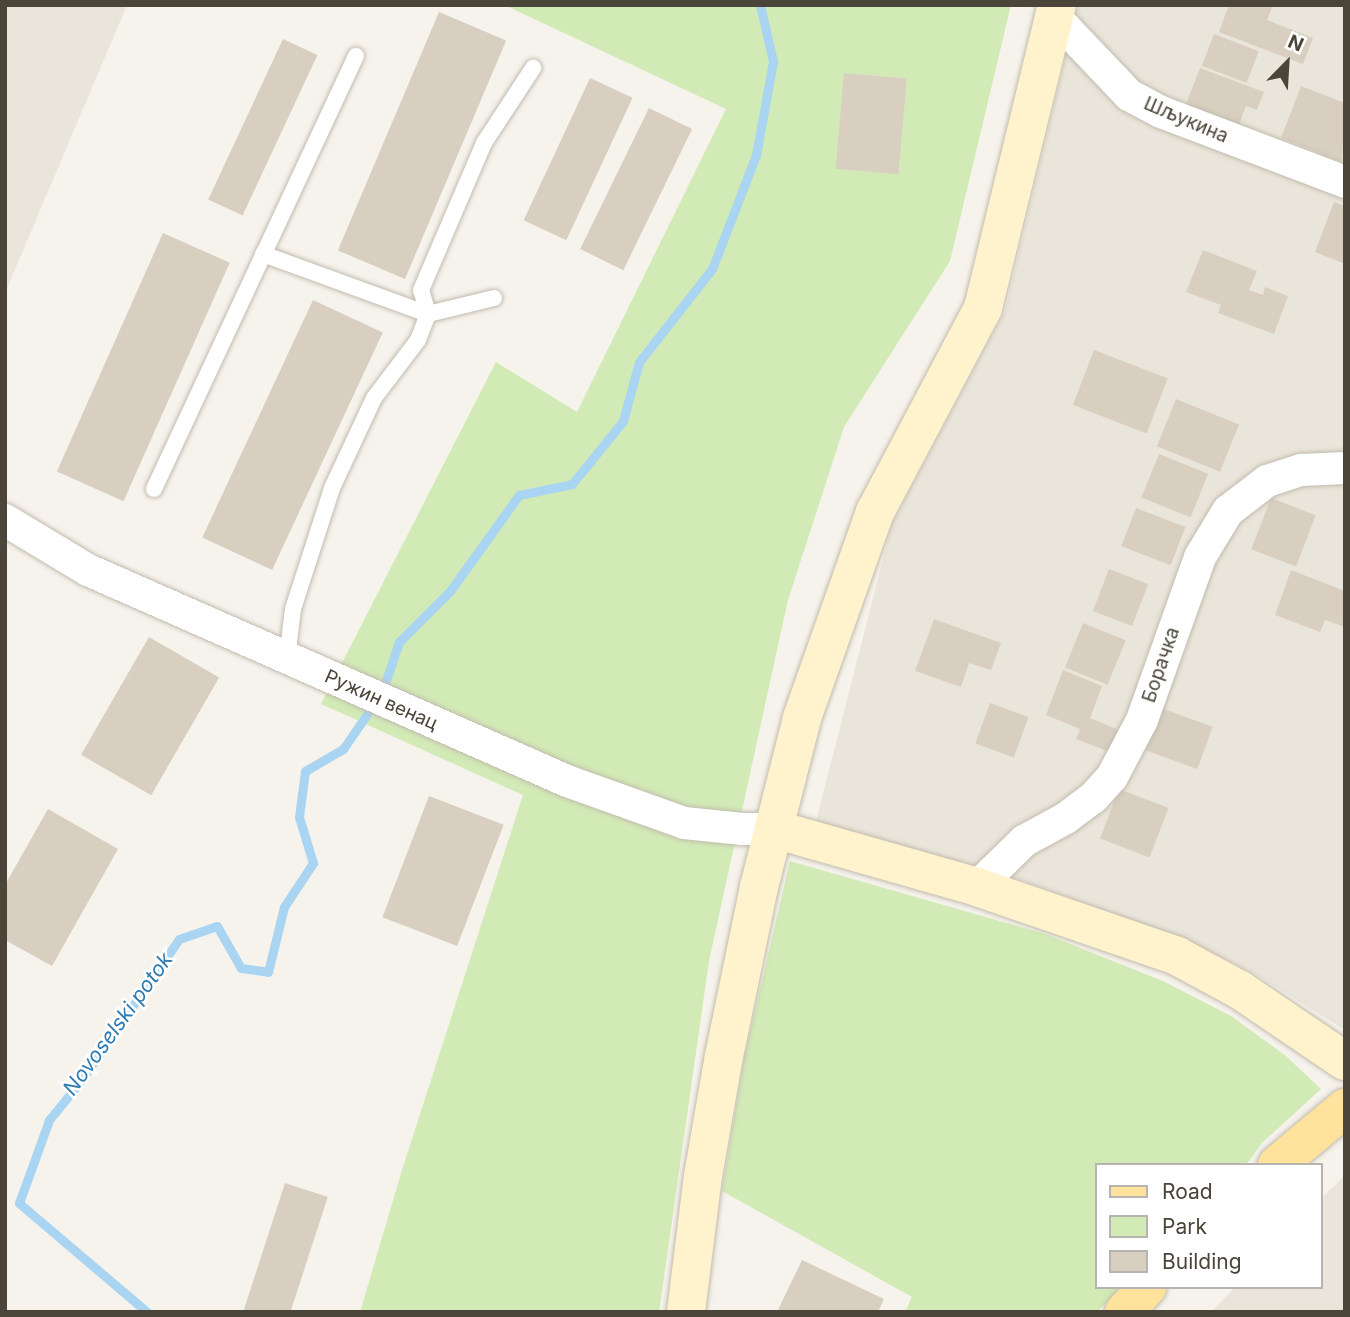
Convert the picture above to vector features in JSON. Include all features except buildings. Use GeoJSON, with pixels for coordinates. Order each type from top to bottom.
{"type":"FeatureCollection","features":[{"type":"Feature","properties":{"kind":"main road"},"geometry":{"type":"LineString","coordinates":[[686,1312],[703,1176],[719,1083],[774,829],[802,718],[874,512],[983,308],[1056,11]]}},
{"type":"Feature","properties":{"kind":"main road"},"geometry":{"type":"LineString","coordinates":[[774,829],[977,887],[1177,957],[1240,990],[1345,1061]]}},
{"type":"Feature","properties":{"kind":"main road"},"geometry":{"type":"LineString","coordinates":[[1278,1163],[1340,1112]]}},
{"type":"Feature","properties":{"kind":"main road"},"geometry":{"type":"LineString","coordinates":[[1124,1312],[1145,1289]]}},
{"type":"Feature","properties":{"kind":"street","name":"Шљукина"},"geometry":{"type":"LineString","coordinates":[[1056,11],[1129,95],[1161,112],[1345,182]]}},
{"type":"Feature","properties":{"kind":"street","name":"Борачка"},"geometry":{"type":"LineString","coordinates":[[977,887],[1024,841],[1066,818],[1093,797],[1112,777],[1142,720],[1200,557],[1228,511],[1267,481],[1301,470],[1345,468]]}},
{"type":"Feature","properties":{"kind":"street","name":"Ружин венац"},"geometry":{"type":"LineString","coordinates":[[5,520],[88,570],[567,781],[684,822],[743,830],[774,829]]}},
{"type":"Feature","properties":{"kind":"lane"},"geometry":{"type":"LineString","coordinates":[[154,489],[356,56]]}},
{"type":"Feature","properties":{"kind":"lane"},"geometry":{"type":"LineString","coordinates":[[287,659],[293,609],[332,488],[374,398],[418,340],[428,314],[421,290],[473,167],[484,143],[533,68]]}},
{"type":"Feature","properties":{"kind":"lane"},"geometry":{"type":"LineString","coordinates":[[263,254],[428,314],[494,298]]}},
{"type":"Feature","properties":{"kind":"shaded area"},"geometry":{"type":"Polygon","coordinates":[[[5,5],[127,5],[5,293],[5,5]]]}},
{"type":"Feature","properties":{"kind":"shaded area"},"geometry":{"type":"Polygon","coordinates":[[[1078,5],[1345,5],[1345,1030],[1255,974],[1184,940],[1010,876],[816,821],[892,524],[1005,311],[1078,5]]]}},
{"type":"Feature","properties":{"kind":"shaded area"},"geometry":{"type":"Polygon","coordinates":[[[1345,1176],[1345,1312],[1211,1312],[1233,1289],[1322,1289],[1322,1197],[1345,1176]]]}},
{"type":"Feature","properties":{"kind":"green space"},"geometry":{"type":"Polygon","coordinates":[[[504,5],[1011,5],[950,261],[844,427],[788,600],[709,961],[659,1312],[360,1312],[402,1170],[523,795],[321,704],[496,362],[577,412],[726,109],[504,5]]]}},
{"type":"Feature","properties":{"kind":"green space"},"geometry":{"type":"Polygon","coordinates":[[[790,861],[1045,934],[1163,981],[1231,1016],[1286,1056],[1321,1089],[1262,1143],[1247,1163],[1094,1163],[1094,1289],[1119,1289],[1097,1312],[905,1312],[912,1297],[722,1191],[744,1058],[790,861]]]}},
{"type":"Feature","properties":{"kind":"waterway","name":"Novoselski potok"},"geometry":{"type":"LineString","coordinates":[[382,692],[399,642],[450,591],[519,495],[572,484],[623,421],[639,362],[712,269],[756,155],[773,61],[760,5]]}},
{"type":"Feature","properties":{"kind":"waterway","name":"Novoselski potok"},"geometry":{"type":"LineString","coordinates":[[147,1312],[19,1203],[49,1120],[80,1082],[179,939],[217,926],[241,968],[268,972],[284,907],[313,863],[299,817],[305,771],[343,749],[374,704]]}}]}
